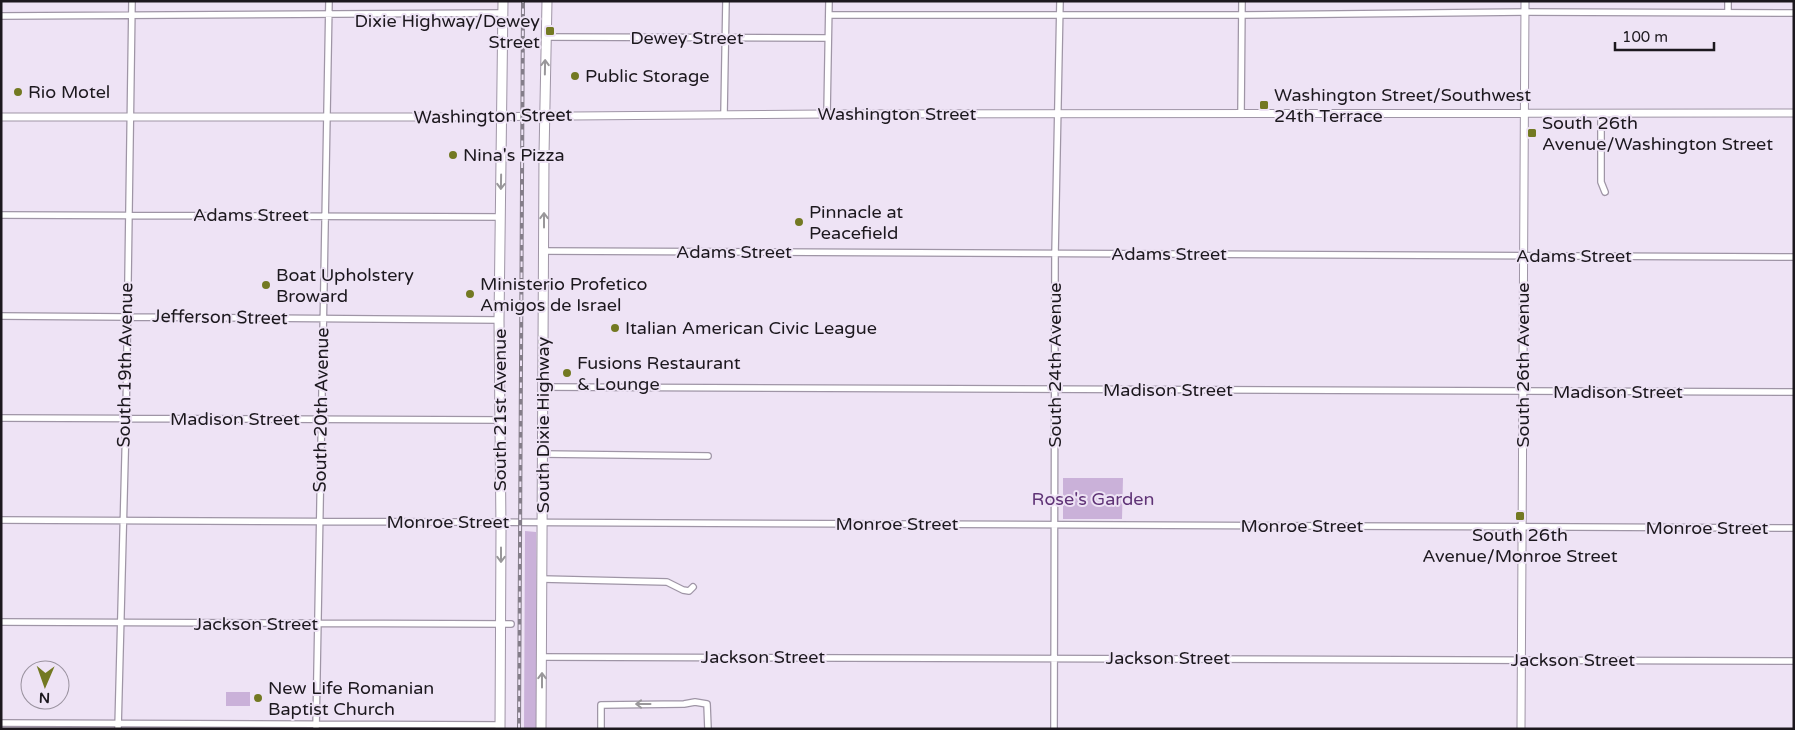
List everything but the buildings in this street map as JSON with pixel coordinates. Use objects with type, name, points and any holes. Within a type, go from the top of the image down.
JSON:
[{"type":"main road","name":"South 21st Avenue","points":[[500,727],[501,522],[499,320],[503,1]]},
{"type":"main road","name":"South Dixie Highway","points":[[541,729],[544,115],[547,1]]},
{"type":"street","name":"South 19th Avenue","points":[[118,726],[126,419],[132,1]]},
{"type":"street","name":"South 20th Avenue","points":[[316,726],[329,1]]},
{"type":"street","points":[[724,114],[726,1]]},
{"type":"street","points":[[827,114],[829,1]]},
{"type":"street","name":"South 24th Avenue","points":[[1054,729],[1055,254],[1060,1]]},
{"type":"street","points":[[1241,113],[1242,1]]},
{"type":"street","name":"South 26th Avenue","points":[[1521,729],[1525,1]]},
{"type":"street","points":[[1728,1],[1728,13]]},
{"type":"street","points":[[829,15],[1242,15],[1525,12],[1794,13]]},
{"type":"street","points":[[1,16],[503,13]]},
{"type":"street","name":"Dewey Street","points":[[546,37],[827,38]]},
{"type":"street","name":"Washington Street","points":[[1,117],[1057,113],[1794,113]]},
{"type":"street","points":[[1601,113],[1601,182],[1605,192]]},
{"type":"street","name":"Adams Street","points":[[1,215],[501,217]]},
{"type":"street","name":"Adams Street","points":[[543,251],[1794,257]]},
{"type":"street","name":"Jefferson Street","points":[[1,316],[499,320]]},
{"type":"street","name":"Madison Street","points":[[543,387],[1794,392]]},
{"type":"street","name":"Madison Street","points":[[1,418],[499,420]]},
{"type":"street","points":[[543,454],[708,456]]},
{"type":"street","name":"Monroe Street","points":[[1,520],[1794,528]]},
{"type":"street","points":[[542,579],[667,582],[688,591],[693,587]]},
{"type":"street","name":"Jackson Street","points":[[1,622],[512,624]]},
{"type":"street","name":"Jackson Street","points":[[542,657],[1794,661]]},
{"type":"street","points":[[601,729],[601,705],[684,704],[695,702],[707,704],[708,729]]},
{"type":"street","points":[[1,723],[118,726],[500,727]]},
{"type":"green space","name":"Rose's Garden","points":[[1063,478],[1123,478],[1122,519],[1063,519]]},
{"type":"green space","points":[[525,531],[536,532],[537,729],[524,729]]},
{"type":"green space","points":[[226,692],[250,692],[250,706],[226,706]]},
{"type":"railway","points":[[519,729],[523,1]]},
{"type":"place","name":"Dixie Highway/Dewey Street","points":[[550,31]]},
{"type":"place","name":"Public Storage","points":[[575,76]]},
{"type":"place","name":"Rio Motel","points":[[18,92]]},
{"type":"place","name":"Washington Street/Southwest 24th Terrace","points":[[1264,105]]},
{"type":"place","name":"South 26th Avenue/Washington Street","points":[[1532,133]]},
{"type":"place","name":"Nina's Pizza","points":[[453,155]]},
{"type":"place","name":"Pinnacle at Peacefield","points":[[799,222]]},
{"type":"place","name":"Boat Upholstery Broward","points":[[266,285]]},
{"type":"place","name":"Ministerio Profetico Amigos de Israel","points":[[470,294]]},
{"type":"place","name":"Italian American Civic League","points":[[615,328]]},
{"type":"place","name":"Fusions Restaurant & Lounge","points":[[567,373]]},
{"type":"place","name":"South 26th Avenue/Monroe Street","points":[[1520,516]]},
{"type":"place","name":"New Life Romanian Baptist Church","points":[[258,698]]}]
